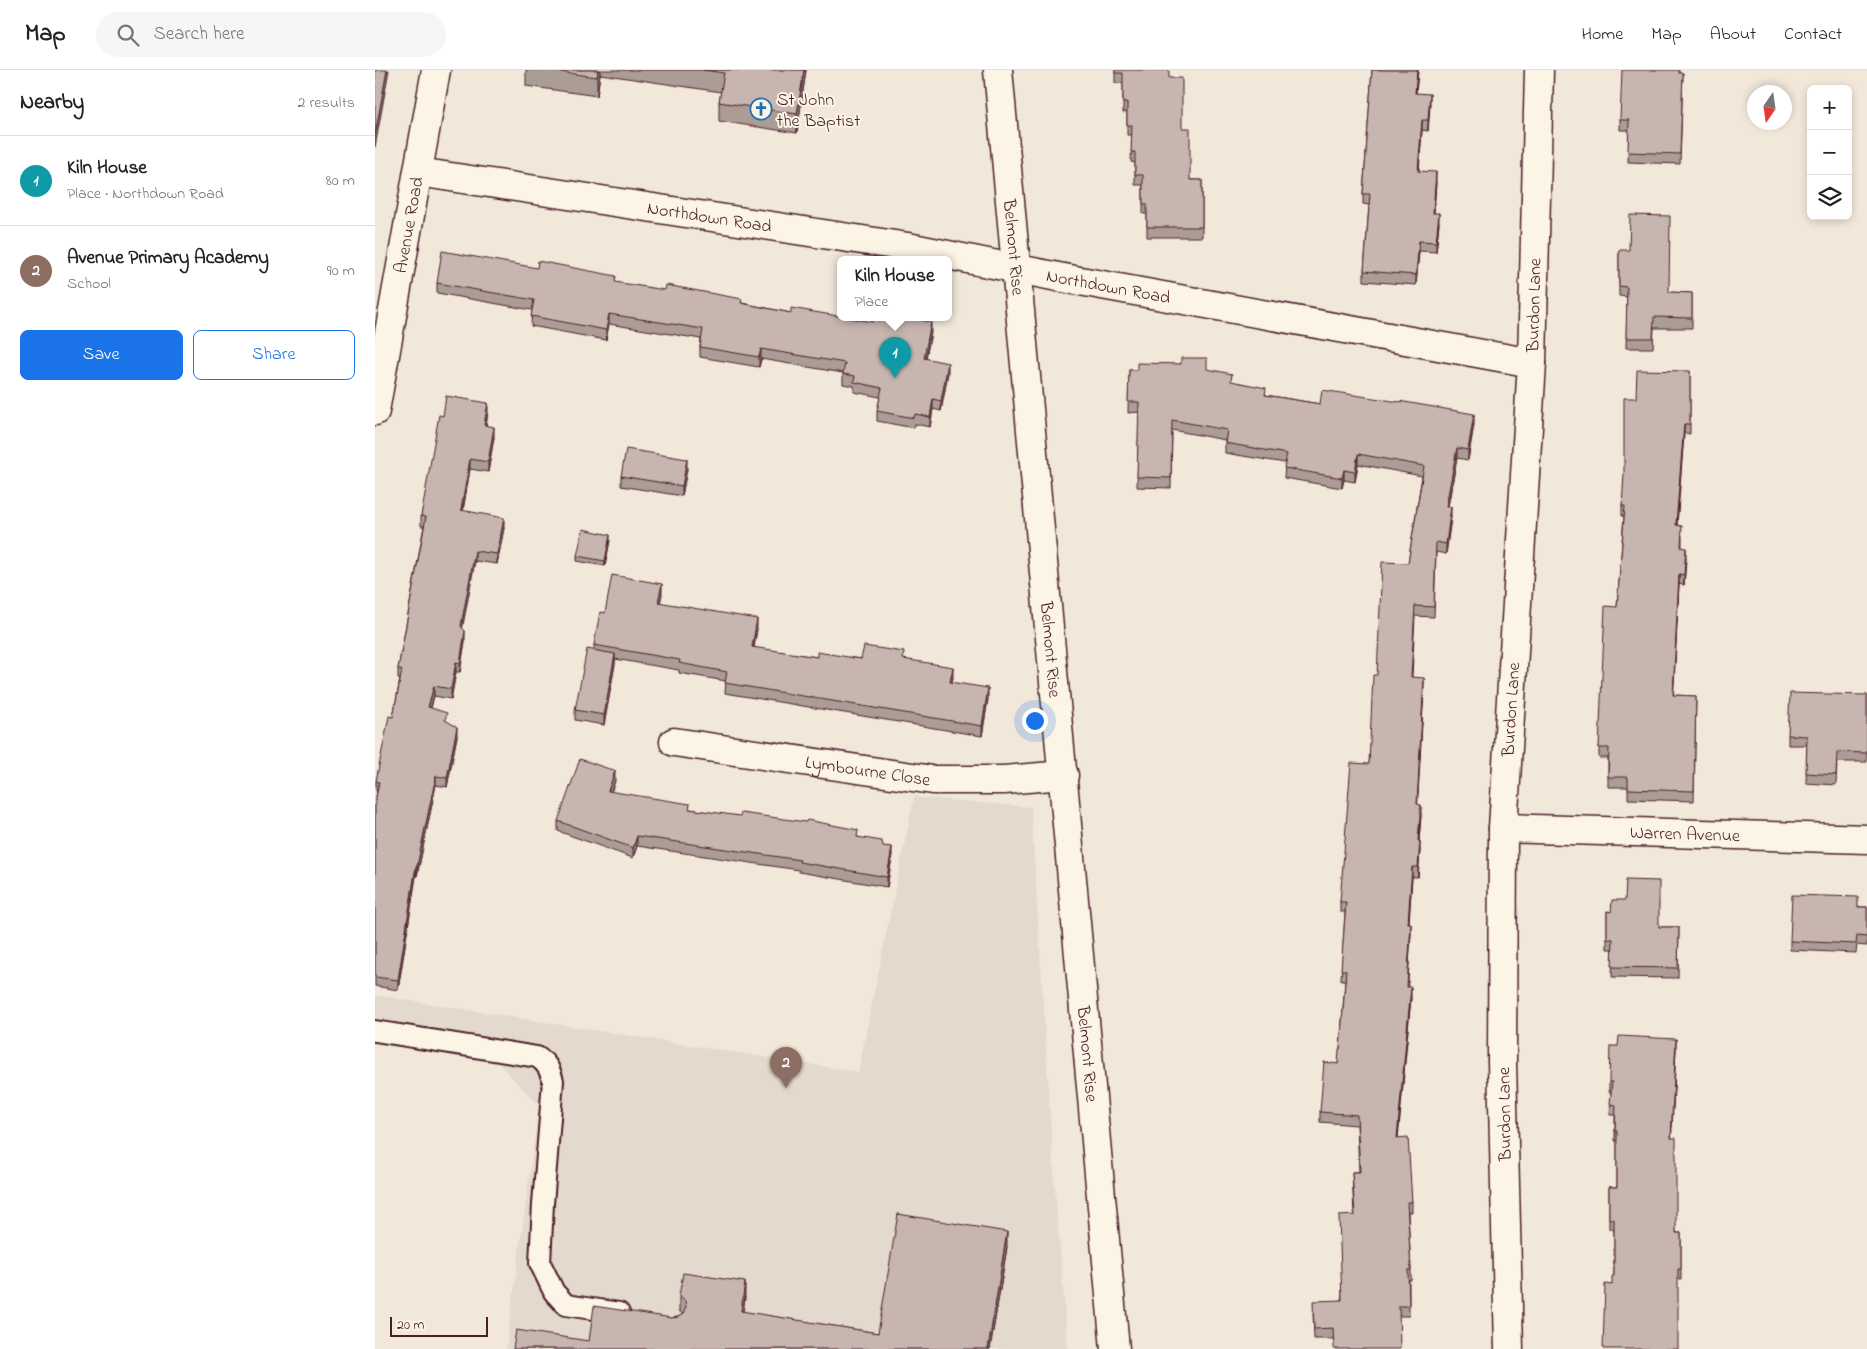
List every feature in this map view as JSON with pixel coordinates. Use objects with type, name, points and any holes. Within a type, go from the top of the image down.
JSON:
[{"type":"main road","name":"Avenue Road","points":[[376,397],[436,70]]},
{"type":"main road","name":"Belmont Rise","points":[[998,70],[1064,775],[1115,1349]]},
{"type":"main road","name":"Burdon Lane","points":[[1509,1349],[1503,1062],[1503,828],[1532,363],[1539,70]]},
{"type":"main road","name":"Northdown Road","points":[[418,172],[899,246],[948,256]]},
{"type":"main road","name":"Northdown Road","points":[[952,257],[1532,363]]},
{"type":"main road","name":"Lymbourne Close","points":[[674,742],[933,780],[1004,780],[1064,775]]},
{"type":"main road","name":"Warren Avenue","points":[[1503,828],[1867,839]]},
{"type":"lane","points":[[375,1031],[537,1057],[543,1061],[549,1069],[553,1081],[553,1089],[540,1263],[554,1292],[566,1305],[635,1315]]},
{"type":"shaded area","points":[[914,797],[1031,807],[1054,1177],[1068,1349],[506,1349],[539,1105],[496,1061],[375,1041],[375,995],[858,1072]]},
{"type":"building","points":[[375,70],[387,70],[375,135]]},
{"type":"building","points":[[546,70],[598,70],[597,77]]},
{"type":"building","points":[[703,70],[804,70],[797,114],[719,102],[724,73]]},
{"type":"building","points":[[1115,70],[1169,70],[1169,78],[1182,78],[1182,128],[1190,128],[1190,180],[1202,180],[1202,227],[1147,227],[1147,204],[1143,204],[1143,175],[1135,175],[1135,152],[1131,152],[1132,125],[1127,125],[1127,102],[1123,103],[1123,73],[1115,73]]},
{"type":"building","points":[[1372,70],[1417,70],[1415,93],[1430,94],[1428,120],[1422,120],[1418,171],[1436,172],[1433,213],[1439,213],[1436,242],[1419,241],[1416,275],[1364,271],[1370,194],[1363,194]]},
{"type":"building","points":[[1622,70],[1679,70],[1679,73],[1683,73],[1680,154],[1628,152],[1629,120],[1620,120]]},
{"type":"building","points":[[1630,215],[1670,216],[1669,292],[1692,293],[1692,318],[1654,317],[1653,338],[1626,338],[1627,287],[1619,286],[1619,250],[1629,250]]},
{"type":"building","points":[[442,251],[537,268],[538,261],[616,276],[615,282],[665,290],[666,285],[742,299],[741,303],[791,313],[791,308],[837,316],[837,321],[931,322],[924,358],[948,363],[941,401],[933,399],[930,417],[915,414],[914,418],[877,411],[882,388],[854,382],[855,376],[843,374],[845,363],[761,349],[759,357],[700,347],[703,329],[609,314],[606,330],[531,316],[534,300],[437,283]]},
{"type":"building","points":[[1181,358],[1207,358],[1207,369],[1232,374],[1231,381],[1266,388],[1265,395],[1320,404],[1322,390],[1474,414],[1468,450],[1457,448],[1446,506],[1451,507],[1446,544],[1436,542],[1434,607],[1415,606],[1411,677],[1424,678],[1417,804],[1421,805],[1418,841],[1420,841],[1418,867],[1412,867],[1408,923],[1411,923],[1407,987],[1411,987],[1397,1138],[1408,1137],[1412,1202],[1407,1202],[1411,1270],[1408,1270],[1409,1306],[1399,1306],[1400,1349],[1334,1349],[1333,1328],[1314,1329],[1313,1301],[1342,1300],[1339,1216],[1355,1215],[1352,1172],[1360,1172],[1357,1115],[1320,1112],[1324,1062],[1338,1064],[1340,1049],[1346,970],[1341,970],[1346,902],[1340,902],[1351,763],[1369,764],[1373,675],[1377,675],[1382,562],[1408,563],[1424,466],[1358,454],[1355,472],[1344,470],[1342,478],[1284,468],[1287,454],[1225,443],[1227,430],[1172,420],[1171,478],[1137,477],[1139,402],[1128,402],[1129,370],[1137,370],[1137,363],[1181,364]]},
{"type":"building","points":[[1637,370],[1690,371],[1690,424],[1684,424],[1676,525],[1682,526],[1681,547],[1686,548],[1684,575],[1679,574],[1673,695],[1696,696],[1694,791],[1628,789],[1628,777],[1608,777],[1609,748],[1599,748],[1605,606],[1617,607],[1625,506],[1622,506],[1624,398],[1636,398]]},
{"type":"building","points":[[446,396],[488,403],[484,425],[494,427],[488,462],[470,459],[461,510],[504,518],[497,554],[475,551],[461,626],[465,631],[460,663],[456,662],[451,689],[434,686],[428,707],[447,713],[445,720],[457,727],[447,778],[436,776],[416,866],[398,980],[375,977],[375,803],[379,782],[376,781],[389,716],[393,717],[402,670],[398,669],[426,517],[421,516],[439,415],[443,416]]},
{"type":"building","points":[[626,449],[687,459],[682,486],[621,476]]},
{"type":"building","points":[[583,529],[610,535],[605,561],[577,556]]},
{"type":"building","points":[[612,575],[662,584],[658,602],[757,619],[752,647],[817,657],[817,652],[861,659],[864,646],[904,652],[903,659],[953,667],[950,682],[988,688],[982,726],[725,683],[727,672],[679,663],[680,660],[594,645],[600,612],[605,613]]},
{"type":"building","points":[[587,649],[615,654],[604,715],[575,710]]},
{"type":"building","points":[[1790,693],[1867,695],[1867,753],[1837,752],[1836,775],[1806,773],[1807,736],[1788,735]]},
{"type":"building","points":[[580,759],[615,771],[608,791],[690,804],[689,809],[740,816],[741,813],[806,822],[807,820],[858,830],[857,837],[882,841],[883,846],[892,847],[887,877],[799,862],[800,860],[637,836],[633,848],[558,821]]},
{"type":"building","points":[[1626,880],[1659,881],[1659,927],[1679,927],[1678,968],[1612,967],[1613,939],[1607,939],[1607,911],[1611,912],[1612,900],[1625,900]]},
{"type":"building","points":[[1792,895],[1858,897],[1858,907],[1867,907],[1867,937],[1857,936],[1856,944],[1790,941]]},
{"type":"building","points":[[1619,1036],[1676,1039],[1671,1138],[1676,1138],[1676,1233],[1681,1233],[1681,1269],[1678,1269],[1678,1349],[1603,1349],[1605,1284],[1612,1285],[1612,1276],[1614,1276],[1614,1219],[1609,1219],[1609,1187],[1617,1187],[1616,1105],[1610,1104],[1612,1082],[1609,1082],[1610,1046],[1618,1046]]},
{"type":"building","points":[[898,1214],[1007,1232],[988,1349],[513,1349],[516,1330],[589,1341],[594,1306],[672,1318],[678,1317],[683,1314],[686,1307],[685,1301],[679,1296],[683,1273],[745,1282],[741,1311],[878,1333]]},
{"type":"place","name":"St John the Baptist","points":[[761,109]]},
{"type":"place","name":"Kiln House","points":[[895,378]]},
{"type":"place","name":"Avenue Primary Academy","points":[[786,1088]]}]
